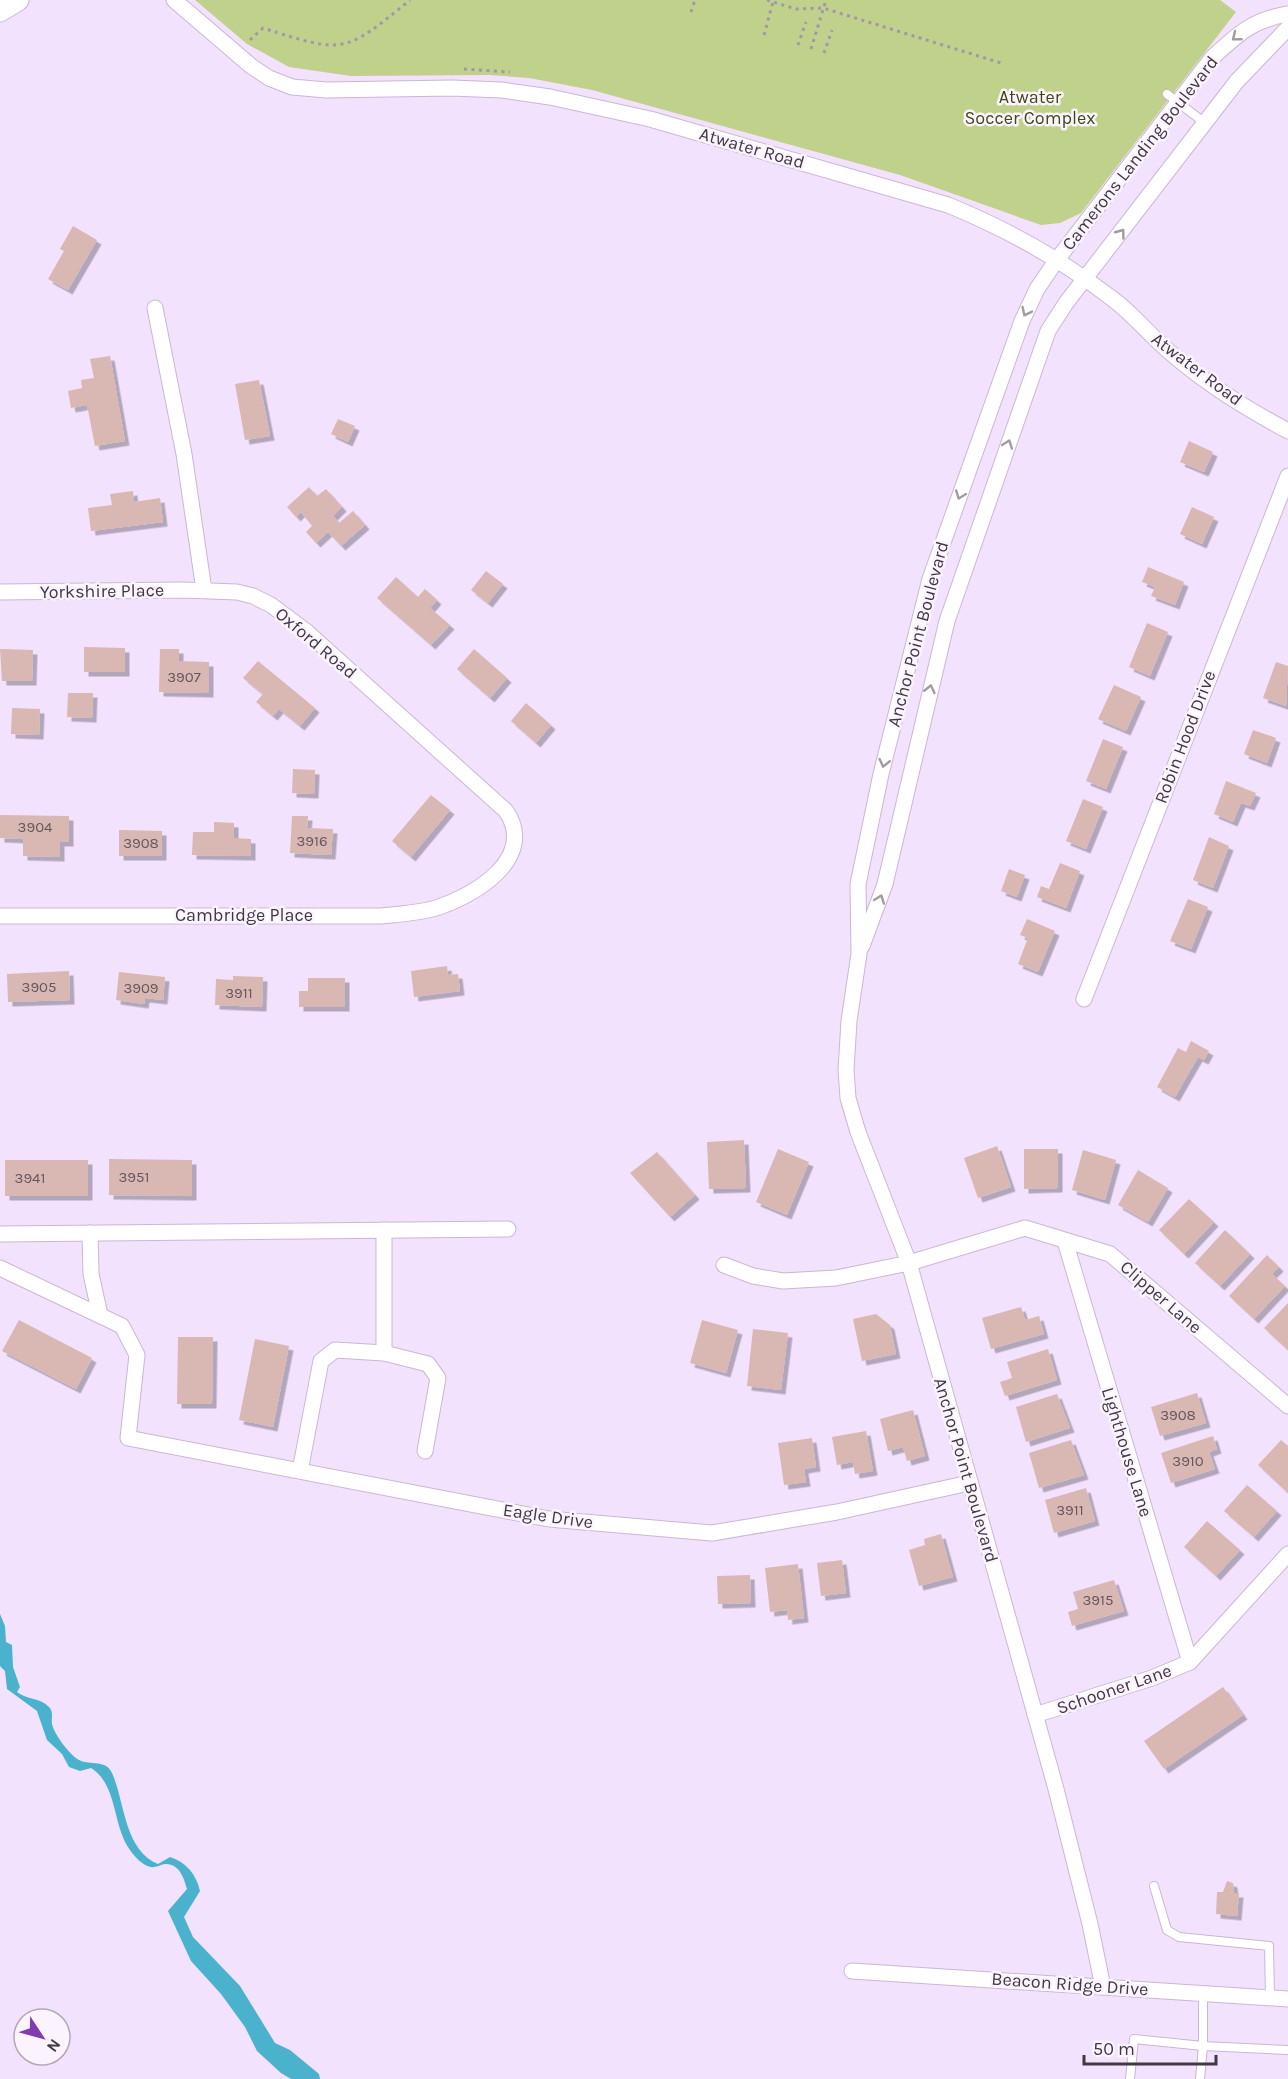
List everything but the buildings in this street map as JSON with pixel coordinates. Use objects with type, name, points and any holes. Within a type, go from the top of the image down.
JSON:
[{"type":"street","points":[[0,11],[18,0]]},
{"type":"street","name":"Atwater Road","points":[[174,0],[246,62],[269,78],[292,87],[308,90],[452,88],[501,90],[587,104],[948,205],[986,222],[1086,279],[1112,298],[1165,348],[1199,375],[1288,431]]},
{"type":"street","name":"Camerons Landing Boulevard","points":[[1056,261],[1173,99],[1237,35],[1264,18],[1288,14]]},
{"type":"street","name":"Camerons Landing Boulevard","points":[[1086,279],[1237,81],[1288,28]]},
{"type":"street","name":"Anchor Point Boulevard","points":[[1056,261],[1037,289],[1022,321],[930,579],[915,633],[858,884],[859,954],[846,1070],[848,1098],[858,1132],[891,1211],[909,1263],[1035,1716],[1090,1924],[1103,1987]]},
{"type":"street","name":"Anchor Point Boulevard","points":[[859,954],[885,884],[936,663],[959,580],[1048,332],[1086,279]]},
{"type":"street","points":[[155,308],[184,454],[204,590]]},
{"type":"street","name":"Robin Hood Drive","points":[[1084,999],[1288,476]]},
{"type":"street","name":"Yorkshire Place","points":[[0,592],[204,590]]},
{"type":"street","name":"Oxford Road","points":[[204,590],[237,592],[271,605],[307,632],[506,811],[512,819],[515,836],[513,849],[502,869],[482,885]]},
{"type":"street","name":"Cambridge Place","points":[[0,916],[381,916],[435,908],[456,901],[482,885]]},
{"type":"street","name":"Clipper Lane","points":[[724,1265],[753,1276],[783,1281],[836,1278],[909,1263],[1025,1228],[1110,1254],[1288,1406]]},
{"type":"street","points":[[384,1230],[384,1353]]},
{"type":"street","points":[[0,1234],[508,1230]]},
{"type":"street","points":[[90,1233],[91,1274],[100,1315]]},
{"type":"street","name":"Lighthouse Lane","points":[[1065,1241],[1190,1662]]},
{"type":"street","points":[[0,1268],[100,1315]]},
{"type":"street","name":"Eagle Drive","points":[[100,1315],[122,1326],[137,1355],[128,1438],[549,1519],[712,1533],[837,1512],[969,1483]]},
{"type":"street","points":[[300,1471],[321,1361],[335,1350],[384,1353],[428,1364],[438,1378],[425,1451]]},
{"type":"street","name":"Schooner Lane","points":[[1035,1716],[1152,1678],[1190,1662],[1288,1554]]},
{"type":"street","name":"Beacon Ridge Drive","points":[[852,1971],[1288,1999]]},
{"type":"lane","points":[[1173,99],[1205,123]]},
{"type":"lane","points":[[1154,1886],[1167,1930],[1179,1937],[1269,1946],[1270,1998]]},
{"type":"lane","points":[[1201,2079],[1203,1994]]},
{"type":"lane","points":[[1130,2079],[1134,2039],[1203,2046],[1288,2050]]},
{"type":"path","points":[[250,40],[261,28],[322,46],[344,44],[366,35],[410,0]]},
{"type":"path","points":[[691,12],[695,0]]},
{"type":"path","points":[[767,0],[796,9],[823,8],[1001,63]]},
{"type":"path","points":[[811,49],[826,0]]},
{"type":"path","points":[[764,35],[773,2]]},
{"type":"path","points":[[798,45],[806,22]]},
{"type":"path","points":[[824,53],[832,30]]},
{"type":"path","points":[[464,69],[510,72]]},
{"type":"green space","name":"Atwater Soccer Complex","points":[[195,0],[1220,0],[1236,12],[1081,213],[1060,223],[1041,225],[900,175],[592,90],[529,78],[490,75],[351,76],[289,67],[247,44]]},
{"type":"water","points":[[0,1614],[5,1626],[6,1642],[12,1645],[13,1667],[20,1687],[17,1692],[49,1707],[55,1733],[76,1758],[109,1768],[127,1824],[138,1848],[158,1864],[170,1857],[181,1862],[190,1870],[200,1891],[184,1917],[193,1937],[240,1986],[275,2043],[290,2050],[319,2074],[320,2079],[291,2079],[281,2073],[257,2051],[245,2027],[221,1994],[191,1961],[168,1911],[187,1889],[182,1876],[170,1864],[151,1867],[136,1858],[124,1840],[106,1784],[100,1775],[91,1768],[80,1771],[69,1767],[62,1754],[47,1740],[37,1711],[7,1689],[5,1671],[0,1666]]}]
